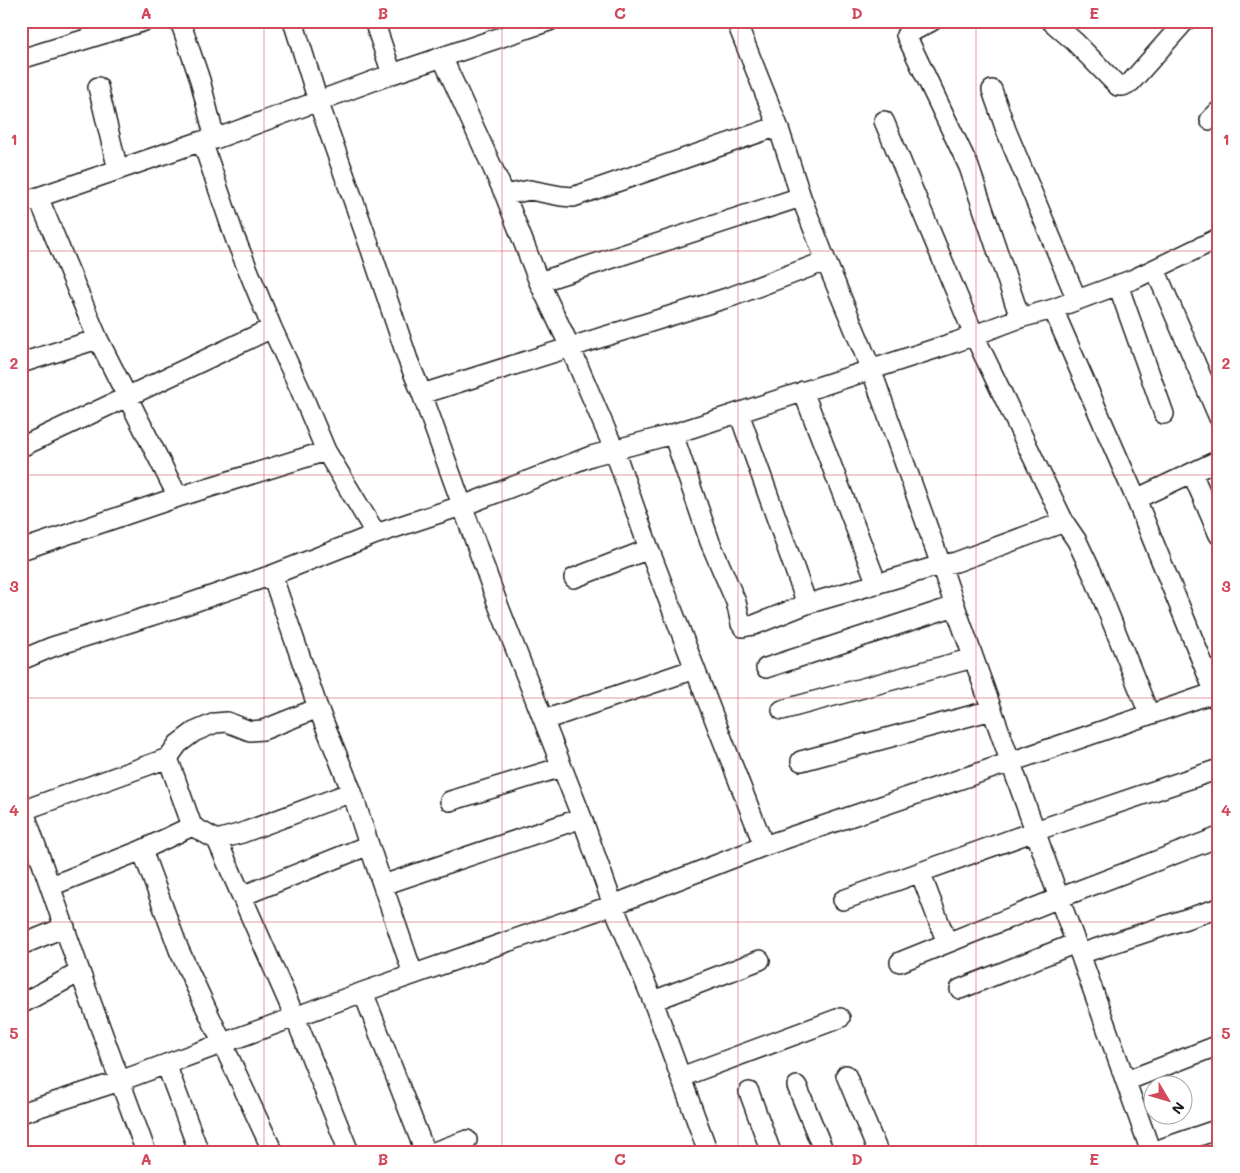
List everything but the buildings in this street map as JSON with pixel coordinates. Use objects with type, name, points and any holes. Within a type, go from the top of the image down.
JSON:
[{"type":"street","points":[[21,59],[145,21]]},
{"type":"street","points":[[180,21],[200,80],[208,140],[235,238],[326,451],[376,534]]},
{"type":"street","points":[[293,21],[318,101],[461,506],[582,818],[613,906],[653,1001],[708,1152]]},
{"type":"street","points":[[374,21],[392,74]]},
{"type":"street","points":[[178,497],[30,200],[549,21]]},
{"type":"street","points":[[932,21],[906,35],[969,167],[1020,318]]},
{"type":"street","points":[[1051,21],[1075,42],[1118,86],[1131,82],[1185,21]]},
{"type":"street","points":[[741,23],[801,197],[871,369],[1059,898],[1152,1152],[1219,1128]]},
{"type":"street","points":[[442,57],[505,195],[539,282],[570,347],[614,449],[649,548],[764,846]]},
{"type":"street","points":[[98,87],[118,170]]},
{"type":"street","points":[[992,90],[1006,130],[1077,300]]},
{"type":"street","points":[[884,120],[974,335],[1064,522],[1077,541],[1094,577],[1149,714]]},
{"type":"street","points":[[505,195],[530,190],[573,197],[778,126]]},
{"type":"street","points":[[539,282],[801,197]]},
{"type":"street","points":[[21,660],[52,647],[272,575],[376,534],[461,506],[591,456],[673,434],[1077,300],[1134,279],[1219,238]]},
{"type":"street","points":[[422,394],[733,296],[826,261]]},
{"type":"street","points":[[1155,269],[1219,418]]},
{"type":"street","points":[[1118,285],[1164,414]]},
{"type":"street","points":[[21,1113],[120,1081],[413,974],[613,906],[764,846],[1149,714],[1218,695],[1053,308]]},
{"type":"street","points":[[21,447],[272,328]]},
{"type":"street","points":[[21,363],[98,339]]},
{"type":"street","points":[[803,391],[877,584]]},
{"type":"street","points":[[739,412],[807,604]]},
{"type":"street","points":[[673,434],[710,542],[736,602],[743,627],[754,625],[807,604],[956,562],[1064,522]]},
{"type":"street","points":[[21,550],[178,497],[326,451]]},
{"type":"street","points":[[1136,499],[1219,460]]},
{"type":"street","points":[[1192,473],[1219,535]]},
{"type":"street","points":[[574,578],[649,548]]},
{"type":"street","points":[[272,575],[318,708],[352,792],[413,974]]},
{"type":"street","points":[[766,668],[955,606]]},
{"type":"street","points":[[782,710],[973,658]]},
{"type":"street","points":[[544,720],[695,669]]},
{"type":"street","points":[[146,1152],[22,807],[168,758],[178,744],[194,732],[215,723],[227,722],[250,731],[263,730],[318,708]]},
{"type":"street","points":[[801,761],[992,710]]},
{"type":"street","points":[[168,758],[192,826],[218,840],[295,1017],[349,1152]]},
{"type":"street","points":[[450,800],[562,767]]},
{"type":"street","points":[[843,900],[1035,831],[1219,769]]},
{"type":"street","points":[[218,840],[242,833],[352,792]]},
{"type":"street","points":[[383,885],[582,818]]},
{"type":"street","points":[[51,886],[142,850],[192,826]]},
{"type":"street","points":[[900,962],[1059,898],[1219,837]]},
{"type":"street","points":[[242,896],[369,845]]},
{"type":"street","points":[[142,850],[179,950],[273,1152]]},
{"type":"street","points":[[920,872],[947,943]]},
{"type":"street","points":[[960,988],[1078,948],[1219,908]]},
{"type":"street","points":[[21,945],[65,927]]},
{"type":"street","points":[[653,1001],[760,960]]},
{"type":"street","points":[[21,1004],[80,972]]},
{"type":"street","points":[[363,992],[425,1152]]},
{"type":"street","points":[[681,1077],[840,1018]]},
{"type":"street","points":[[1126,1081],[1219,1045]]},
{"type":"street","points":[[166,1064],[199,1152]]},
{"type":"street","points":[[846,1075],[878,1152]]},
{"type":"street","points":[[797,1086],[824,1152]]},
{"type":"street","points":[[749,1092],[772,1152]]},
{"type":"street","points":[[434,1152],[467,1140]]}]
